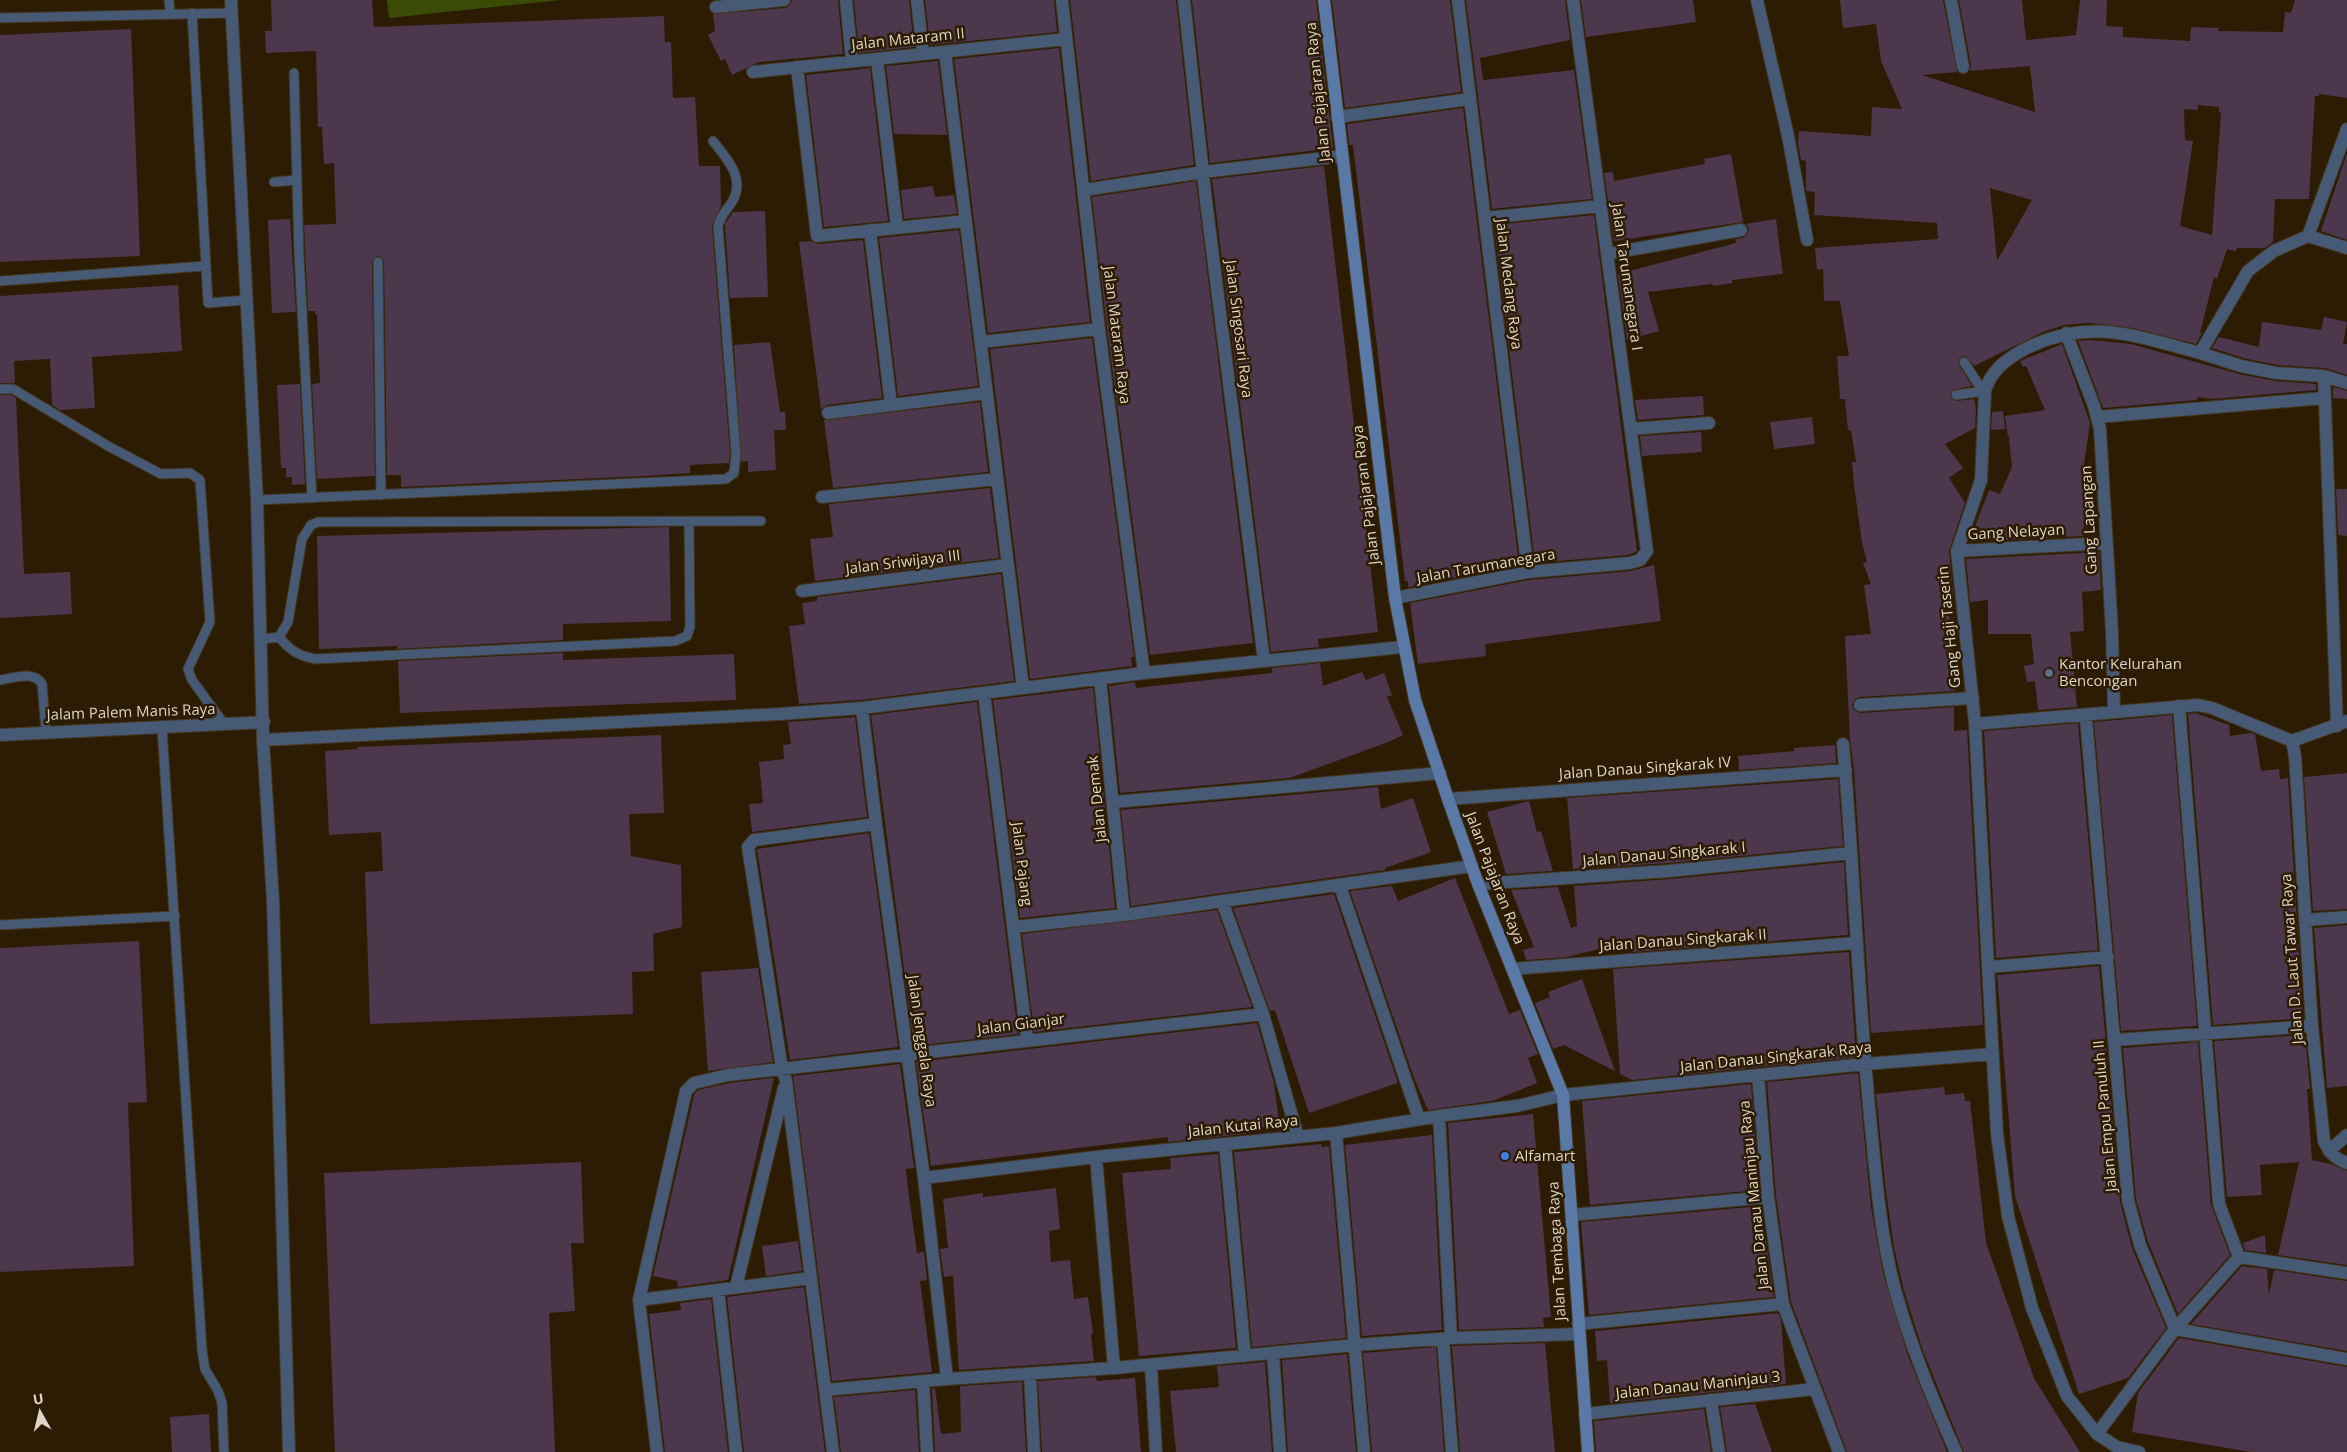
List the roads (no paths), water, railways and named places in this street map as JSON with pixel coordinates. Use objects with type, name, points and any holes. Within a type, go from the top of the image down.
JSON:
[{"type":"street","points":[[716,7],[784,0]]},
{"type":"street","points":[[846,0],[852,61]]},
{"type":"street","points":[[916,0],[923,54]]},
{"type":"street","name":"Jalan Mataram Raya","points":[[1062,0],[1099,329],[1144,673]]},
{"type":"street","name":"Jalan Singosari Raya","points":[[1184,0],[1203,172],[1264,661]]},
{"type":"street","name":"Jalan Pajajaran Raya","points":[[1324,0],[1395,598],[1403,648],[1414,700],[1478,884],[1512,969]]},
{"type":"street","name":"Jalan Medang Raya","points":[[1458,0],[1528,572]]},
{"type":"street","name":"Jalan Tarumanegara I","points":[[1573,0],[1647,546],[1643,558]]},
{"type":"street","points":[[1757,0],[1786,126],[1807,240]]},
{"type":"street","points":[[1951,0],[1963,67]]},
{"type":"street","points":[[231,6],[257,500],[264,740],[273,901],[289,1452]]},
{"type":"street","name":"Jalan Mataram II","points":[[754,72],[1066,39]]},
{"type":"street","points":[[945,52],[1023,688]]},
{"type":"street","points":[[877,59],[896,227]]},
{"type":"street","points":[[797,66],[817,236],[966,221]]},
{"type":"street","points":[[1337,117],[1470,99]]},
{"type":"street","points":[[2308,236],[2347,129]]},
{"type":"street","points":[[1084,190],[1203,172],[1342,156]]},
{"type":"street","points":[[1485,218],[1601,206]]},
{"type":"street","points":[[870,230],[891,405]]},
{"type":"street","points":[[1607,254],[1741,230]]},
{"type":"street","points":[[2200,353],[2248,272],[2274,251],[2308,236],[2347,248]]},
{"type":"street","points":[[981,342],[1099,329]]},
{"type":"street","name":"Gang Haji Taserin","points":[[2115,1450],[2097,1434],[2067,1396],[2032,1308],[2008,1216],[1998,1134],[1992,1054],[1976,724],[1957,551],[1982,480],[1984,390],[1989,378],[2003,363],[2034,344],[2066,333],[2114,331],[2250,368],[2276,373],[2324,376],[2347,383]]},
{"type":"street","name":"Gang Lapangan","points":[[2066,333],[2097,417],[2103,461],[2112,632],[2114,712]]},
{"type":"street","points":[[1976,724],[2180,706],[2205,706],[2292,742],[2342,723],[2324,376]]},
{"type":"street","points":[[828,413],[987,393]]},
{"type":"street","points":[[2097,417],[2324,398]]},
{"type":"street","points":[[1631,429],[1709,423]]},
{"type":"street","points":[[822,497],[998,479]]},
{"type":"street","name":"Gang Nelayan","points":[[1957,551],[2106,543]]},
{"type":"street","name":"Jalan Tarumanegara","points":[[1395,598],[1528,572],[1630,563],[1643,558]]},
{"type":"street","name":"Jalan Sriwijaya III","points":[[802,591],[1008,565]]},
{"type":"street","points":[[264,740],[727,717],[862,708],[1144,673],[1403,648]]},
{"type":"street","name":"Jalan Demak","points":[[1100,679],[1124,915]]},
{"type":"street","name":"Jalan Pajang","points":[[984,693],[1027,1039]]},
{"type":"street","points":[[1860,705],[1973,698]]},
{"type":"street","points":[[2180,706],[2217,1191],[2224,1220],[2239,1256]]},
{"type":"street","name":"Jalan Jenggala Raya","points":[[862,708],[924,1178],[947,1379]]},
{"type":"street","name":"Jalan Empu Panuluh II","points":[[2086,718],[2130,1211],[2140,1245],[2175,1329]]},
{"type":"street","name":"Jalam Palem Manis Raya","points":[[0,734],[264,722]]},
{"type":"street","name":"Jalan D. Laut Tawar Raya","points":[[2292,742],[2295,756],[2312,1026],[2324,1140],[2329,1151]]},
{"type":"street","points":[[1843,744],[1865,1064],[1877,1186],[1892,1276],[1911,1339],[1956,1452]]},
{"type":"street","name":"Jalan Danau Singkarak IV","points":[[1448,799],[1846,770]]},
{"type":"street","points":[[1114,802],[1440,773]]},
{"type":"street","points":[[832,1452],[784,1075],[748,847],[754,840],[876,824]]},
{"type":"street","name":"Jalan Danau Singkarak I","points":[[1478,884],[1669,871],[1851,853]]},
{"type":"street","points":[[1013,928],[1340,886],[1472,866]]},
{"type":"street","points":[[1340,886],[1419,1119]]},
{"type":"street","points":[[1222,901],[1263,1014],[1298,1137]]},
{"type":"street","points":[[2305,920],[2347,916]]},
{"type":"street","name":"Jalan Danau Singkarak II","points":[[1512,969],[1856,943]]},
{"type":"street","points":[[1989,967],[2108,957]]},
{"type":"street","name":"Jalan Tembaga Raya","points":[[1512,969],[1563,1095],[1588,1452]]},
{"type":"street","name":"Jalan Gianjar","points":[[657,1452],[639,1300],[686,1092],[698,1082],[728,1075],[784,1075],[1027,1039],[1263,1014]]},
{"type":"street","points":[[2115,1040],[2312,1026]]},
{"type":"street","name":"Jalan Danau Singkarak Raya","points":[[1563,1095],[1758,1074],[1992,1054]]},
{"type":"street","name":"Jalan Danau Maninjau Raya","points":[[1758,1074],[1768,1197],[1783,1304],[1814,1389],[1840,1452]]},
{"type":"street","points":[[736,1288],[784,1075]]},
{"type":"street","name":"Jalan Kutai Raya","points":[[924,1178],[1096,1157],[1336,1133],[1439,1116],[1517,1106],[1563,1095]]},
{"type":"street","points":[[1439,1116],[1452,1452]]},
{"type":"street","points":[[1336,1133],[1364,1452]]},
{"type":"street","points":[[2347,1135],[2329,1151],[2340,1161],[2347,1163]]},
{"type":"street","points":[[1225,1144],[1245,1356]]},
{"type":"street","points":[[1096,1157],[1114,1368]]},
{"type":"street","points":[[1572,1215],[1768,1197]]},
{"type":"street","points":[[2239,1256],[2347,1273]]},
{"type":"street","points":[[2097,1434],[2175,1329],[2239,1256]]},
{"type":"street","points":[[639,1300],[811,1278]]},
{"type":"street","points":[[718,1290],[736,1452]]},
{"type":"street","points":[[825,1390],[947,1379],[1150,1365],[1355,1345],[1578,1329],[1783,1304]]},
{"type":"street","points":[[2175,1329],[2347,1359]]},
{"type":"street","points":[[1273,1354],[1280,1452]]},
{"type":"street","points":[[1150,1365],[1156,1452]]},
{"type":"street","points":[[1030,1374],[1034,1452]]},
{"type":"street","points":[[922,1381],[927,1452]]},
{"type":"street","name":"Jalan Danau Maninjau 3","points":[[1585,1414],[1814,1389]]},
{"type":"street","points":[[1710,1400],[1719,1452]]},
{"type":"street","points":[[2115,1450],[2139,1452]]},
{"type":"lane","points":[[169,0],[170,14]]},
{"type":"lane","points":[[0,18],[192,13],[231,6]]},
{"type":"lane","points":[[192,13],[204,266],[208,303],[246,300]]},
{"type":"lane","points":[[294,73],[299,255],[312,498]]},
{"type":"lane","points":[[257,500],[726,479],[734,473],[736,453],[718,226],[720,217],[733,201],[736,174],[734,167],[713,141]]},
{"type":"lane","points":[[274,182],[297,180]]},
{"type":"lane","points":[[378,262],[381,495]]},
{"type":"lane","points":[[1,281],[204,266]]},
{"type":"lane","points":[[1956,395],[1984,390],[1964,362]]},
{"type":"lane","points":[[0,389],[13,389],[108,446],[161,474],[190,473],[200,480],[210,622],[188,669],[192,680],[224,724]]},
{"type":"lane","points":[[278,637],[292,651],[303,657],[316,658],[675,642],[687,636],[690,626],[689,521]]},
{"type":"lane","points":[[262,639],[278,637],[288,622],[302,539],[310,524],[318,522],[761,521]]},
{"type":"lane","points":[[0,680],[32,675],[38,678],[42,684],[46,732]]},
{"type":"lane","points":[[162,728],[202,1350],[205,1369],[218,1391],[222,1403],[224,1452]]},
{"type":"lane","points":[[0,925],[175,916]]},
{"type":"place","name":"Kantor Kelurahan Bencongan","points":[[2049,673]]},
{"type":"place","name":"Alfamart","points":[[1505,1156]]}]
